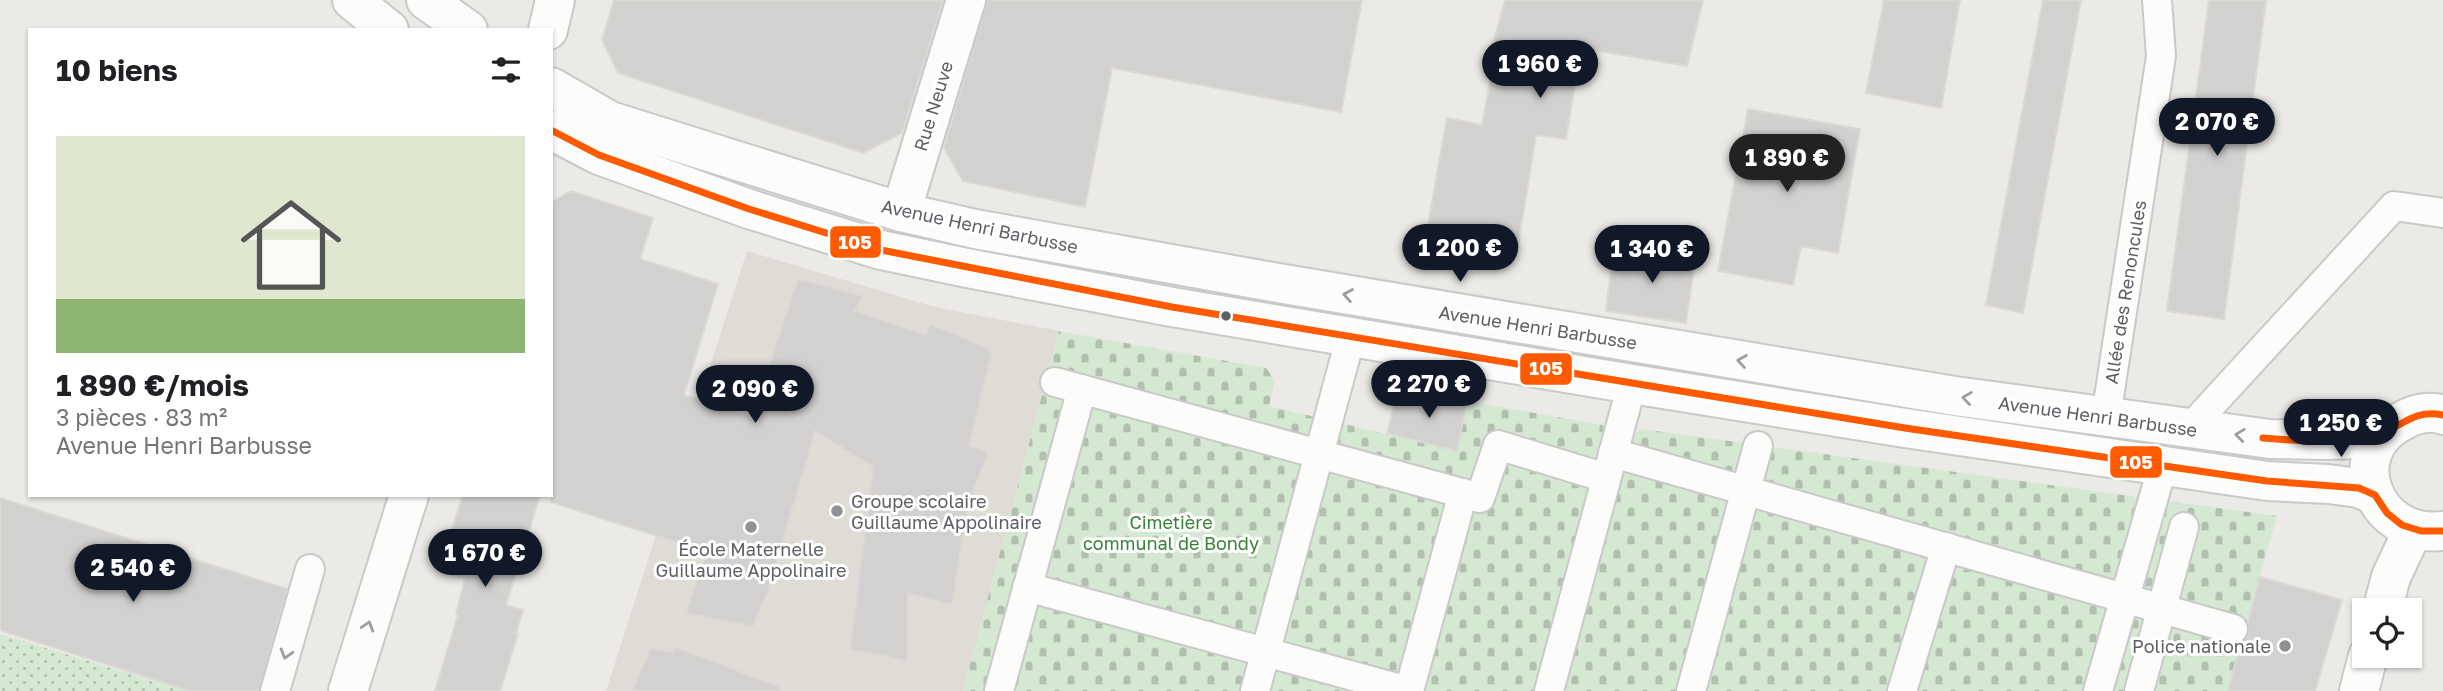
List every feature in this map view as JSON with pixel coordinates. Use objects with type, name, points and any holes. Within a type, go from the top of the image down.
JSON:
[{"type":"street","points":[[352,0],[387,28]]},
{"type":"street","points":[[426,0],[465,28]]},
{"type":"street","points":[[548,28],[555,0]]},
{"type":"street","name":"Rue Neuve","points":[[901,212],[965,0]]},
{"type":"street","name":"Avenue Henri Barbusse","points":[[553,88],[610,121],[901,212],[975,229],[1340,294],[1883,384],[2106,417],[2270,439],[2359,439],[2381,434]]},
{"type":"street","points":[[553,131],[599,155],[736,205],[881,250],[1172,307],[1632,384],[1905,428],[2267,481],[2359,488],[2375,495]]},
{"type":"street","points":[[2385,598],[2391,577],[2428,530],[2395,522],[2382,509],[2371,479],[2370,463],[2374,446],[2381,434],[2413,415],[2443,415]]},
{"type":"street","points":[[348,691],[408,497]]},
{"type":"street","points":[[2358,691],[2365,668]]},
{"type":"lane","name":"Allée des Renoncules","points":[[2106,417],[2161,56],[2157,0]]},
{"type":"lane","points":[[2189,429],[2394,205],[2443,213]]},
{"type":"lane","points":[[1255,691],[1351,336]]},
{"type":"lane","points":[[1549,691],[1632,384]]},
{"type":"lane","points":[[999,691],[1027,587],[1069,385],[1480,498],[1498,445],[1746,491],[2233,629]]},
{"type":"lane","points":[[1691,691],[1758,446]]},
{"type":"lane","points":[[2098,691],[2163,465]]},
{"type":"lane","points":[[1027,587],[1408,691],[1463,493]]},
{"type":"lane","points":[[2138,691],[2184,527]]},
{"type":"lane","points":[[1902,691],[1946,548]]},
{"type":"lane","points":[[275,691],[310,569]]},
{"type":"shaded area","name":"Groupe scolaire Guillaume Appolinaire","points":[[747,251],[935,307],[1059,331],[963,691],[606,691]]},
{"type":"green space","name":"Cimetière communal de Bondy","points":[[1059,331],[1266,368],[1275,380],[1269,406],[1386,434],[1398,403],[1419,393],[1603,425],[1604,436],[1630,441],[1634,440],[1641,429],[2277,516],[2227,691],[963,691]]},
{"type":"green space","points":[[0,634],[186,691],[0,691]]},
{"type":"building","points":[[614,0],[943,0],[902,133],[863,153],[618,73],[602,40]]},
{"type":"building","points":[[987,0],[1362,0],[1341,112],[1112,68],[1085,207],[963,181],[944,148]]},
{"type":"building","points":[[1505,0],[1703,0],[1687,66],[1581,48],[1566,139],[1536,135],[1518,246],[1427,230],[1447,118],[1482,125],[1496,49],[1492,48]]},
{"type":"building","points":[[1884,0],[1960,0],[1941,108],[1866,93]]},
{"type":"building","points":[[2043,0],[2081,0],[2023,313],[1986,305]]},
{"type":"building","points":[[2209,0],[2266,0],[2224,319],[2167,311]]},
{"type":"building","points":[[1748,109],[1860,129],[1838,253],[1801,246],[1793,285],[1718,271]]},
{"type":"building","points":[[571,191],[653,218],[640,259],[718,284],[684,395],[752,416],[798,279],[863,296],[855,311],[926,335],[930,324],[992,350],[969,446],[988,452],[967,509],[952,605],[908,593],[907,661],[850,649],[873,467],[815,431],[769,588],[753,627],[686,613],[707,552],[551,502],[553,201]]},
{"type":"building","points":[[1651,248],[1696,254],[1686,323],[1606,311],[1613,252],[1650,257]]},
{"type":"building","points":[[1419,393],[1467,401],[1457,451],[1387,433],[1394,406],[1402,398]]},
{"type":"building","points":[[462,497],[539,497],[506,605],[523,610],[500,691],[435,691],[458,615],[456,614],[465,579],[439,570]]},
{"type":"building","points":[[0,498],[287,589],[259,691],[189,691],[0,630]]},
{"type":"building","name":"Police nationale","points":[[2260,577],[2342,600],[2315,691],[2228,691],[2241,643],[2249,633],[2248,622]]},
{"type":"building","points":[[675,647],[780,687],[780,691],[632,691],[650,649],[673,652]]},
{"type":"transit line","name":"105","points":[[553,131],[599,155],[749,209],[881,250],[1172,307],[1905,428],[2267,481],[2359,488],[2375,495],[2387,513],[2402,525],[2421,531],[2443,531]]},
{"type":"transit line","name":"105","points":[[2263,438],[2318,441],[2358,439],[2390,430],[2413,417],[2443,415]]},
{"type":"place","name":"Groupe scolaire Guillaume Appolinaire","points":[[837,511]]},
{"type":"place","name":"École Maternelle Guillaume Appolinaire","points":[[751,527]]},
{"type":"place","name":"Police nationale","points":[[2285,646]]}]
